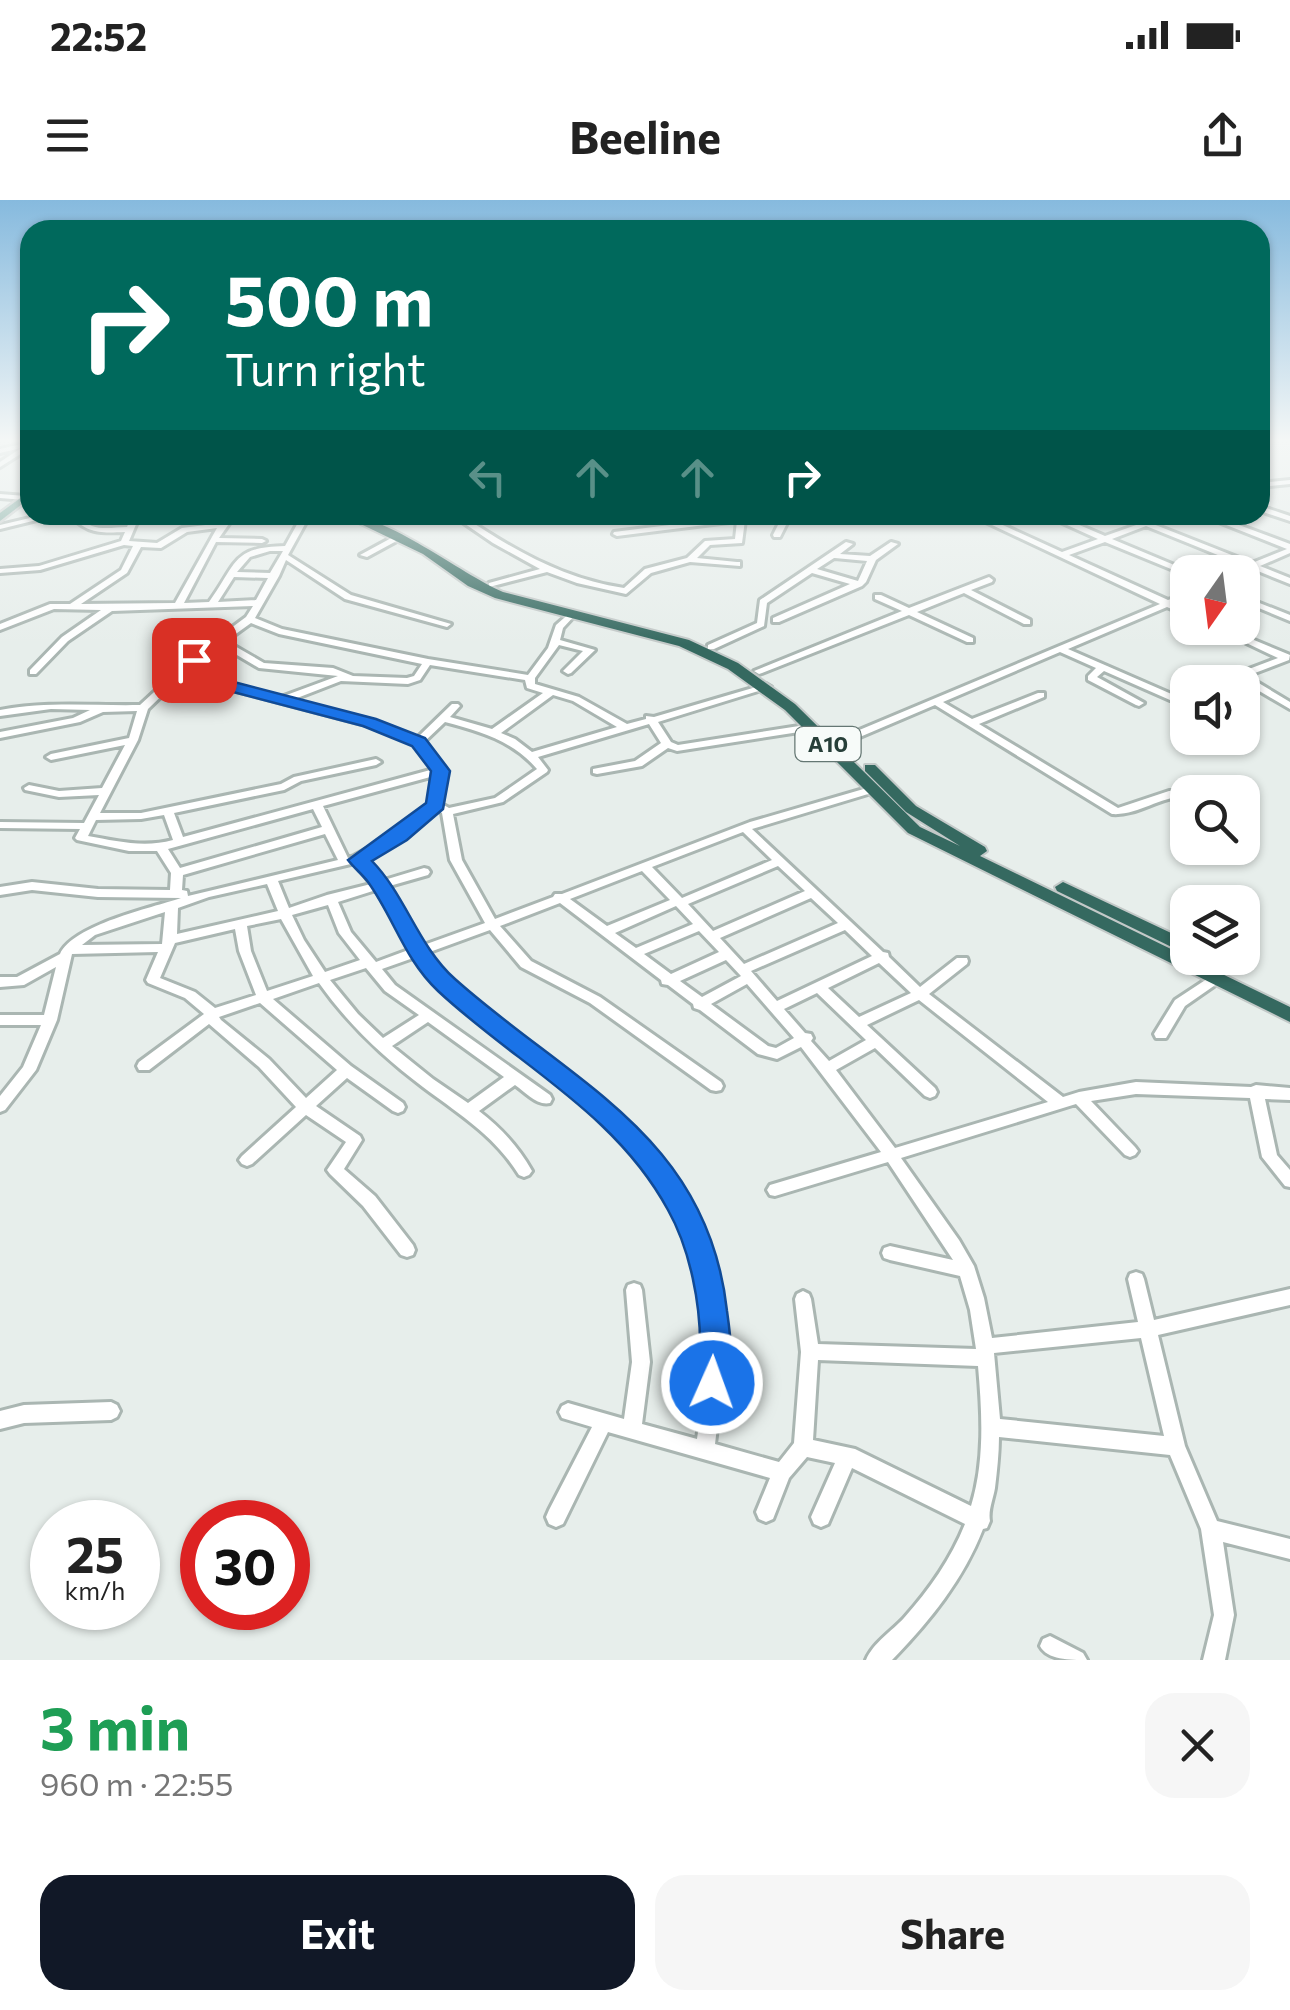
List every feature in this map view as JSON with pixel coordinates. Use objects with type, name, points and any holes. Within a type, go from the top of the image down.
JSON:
[{"type":"highway","name":"A10","points":[[369,525],[499,595],[647,630],[700,650],[766,686],[934,826],[1290,1014]]},
{"type":"highway","name":"A10","points":[[382,525],[436,549],[492,585],[536,601],[711,647],[759,671],[804,704],[914,830],[943,848],[1170,942]]},
{"type":"highway","points":[[1237,975],[1290,1002]]},
{"type":"street","points":[[82,525],[97,532],[129,530]]},
{"type":"street","points":[[124,543],[131,525]]},
{"type":"street","points":[[0,571],[40,568],[124,543],[158,546],[185,530],[220,525],[194,584],[178,606]]},
{"type":"street","points":[[301,525],[250,619],[218,640],[142,708],[133,740],[89,821],[84,840],[162,847],[440,771]]},
{"type":"street","points":[[471,525],[546,570],[626,591],[653,568],[690,560],[738,564]]},
{"type":"street","points":[[617,534],[681,525]]},
{"type":"street","points":[[690,560],[711,542],[739,540],[738,525]]},
{"type":"street","points":[[777,535],[782,525]]},
{"type":"street","points":[[998,525],[1170,605]]},
{"type":"street","points":[[1072,525],[1170,566]]},
{"type":"street","points":[[1062,555],[1144,525]]},
{"type":"street","points":[[1150,525],[1226,555]]},
{"type":"street","points":[[1230,525],[1290,549]]},
{"type":"street","points":[[364,555],[398,538]]},
{"type":"street","points":[[214,540],[290,549],[348,597],[448,624]]},
{"type":"street","points":[[70,607],[105,588],[124,571],[138,544]]},
{"type":"street","points":[[711,647],[761,624],[763,602],[850,544]]},
{"type":"street","points":[[776,620],[859,584],[872,559],[894,544]]},
{"type":"street","points":[[210,606],[252,549],[290,549]]},
{"type":"street","points":[[1260,563],[1290,549]]},
{"type":"street","points":[[834,556],[872,559]]},
{"type":"street","points":[[1260,568],[1290,581]]},
{"type":"street","points":[[492,585],[546,570]]},
{"type":"street","points":[[812,570],[859,584]]},
{"type":"street","points":[[234,574],[275,576]]},
{"type":"street","points":[[759,671],[990,580]]},
{"type":"street","points":[[965,590],[1027,622]]},
{"type":"street","points":[[878,597],[970,640]]},
{"type":"street","points":[[835,743],[1170,603]]},
{"type":"street","points":[[0,628],[53,606],[258,604]]},
{"type":"street","points":[[1260,606],[1290,618]]},
{"type":"street","points":[[33,672],[65,638],[110,608]]},
{"type":"street","points":[[572,614],[559,627],[555,642],[530,678],[530,686],[598,710],[626,728]]},
{"type":"street","points":[[250,619],[278,631],[530,678]]},
{"type":"street","points":[[218,640],[262,666],[333,671],[352,677],[408,681],[417,678],[428,662]]},
{"type":"street","points":[[555,642],[590,650],[568,671]]},
{"type":"street","points":[[1259,645],[1288,657]]},
{"type":"street","points":[[1061,649],[1170,697]]},
{"type":"street","points":[[1260,668],[1288,657]]},
{"type":"street","points":[[194,660],[193,670],[205,680],[370,722],[418,742],[440,771],[442,808],[456,860],[492,925],[526,964],[595,1000],[716,1086]]},
{"type":"street","points":[[1102,667],[1091,678],[1140,703]]},
{"type":"street","points":[[282,700],[352,677]]},
{"type":"street","points":[[533,756],[766,686]]},
{"type":"street","points":[[1260,688],[1290,706]]},
{"type":"street","points":[[495,732],[551,692]]},
{"type":"street","points":[[972,724],[1040,695]]},
{"type":"street","points":[[937,702],[1116,812],[1128,812],[1170,792]]},
{"type":"street","points":[[0,713],[30,706],[63,709],[84,704],[102,709],[142,708]]},
{"type":"street","points":[[418,742],[455,706]]},
{"type":"street","points":[[0,735],[76,720],[102,709]]},
{"type":"street","points":[[0,982],[19,982],[65,954],[91,932],[174,899],[352,861],[442,808],[506,796],[544,770],[533,756],[495,732],[443,718]]},
{"type":"street","points":[[650,718],[667,744],[677,748],[812,727]]},
{"type":"street","points":[[51,757],[133,740]]},
{"type":"street","points":[[597,771],[638,764],[667,744]]},
{"type":"street","points":[[0,825],[141,816],[284,787],[298,779],[376,762]]},
{"type":"street","points":[[29,788],[59,794],[105,791]]},
{"type":"street","points":[[144,1066],[214,1014],[416,952],[744,828],[874,788]]},
{"type":"street","points":[[316,804],[352,861],[380,885],[416,952],[446,984],[592,1099],[637,1141],[682,1207],[709,1284],[716,1350],[705,1450]]},
{"type":"street","points":[[168,811],[179,842]]},
{"type":"street","points":[[744,828],[920,994],[1060,1104]]},
{"type":"street","points":[[177,873],[329,829]]},
{"type":"street","points":[[162,847],[177,873],[168,944],[153,980],[183,991],[214,1014],[216,1023],[264,1063],[304,1106],[355,1140],[335,1170],[369,1200],[408,1250]]},
{"type":"street","points":[[605,932],[779,861]]},
{"type":"street","points":[[644,866],[806,1038],[892,1154],[968,1271],[987,1352],[994,1427],[980,1521],[956,1570],[905,1634],[878,1660]]},
{"type":"street","points":[[65,954],[168,944],[424,872]]},
{"type":"street","points":[[271,879],[283,914],[320,980],[354,1021],[502,1140],[524,1171]]},
{"type":"street","points":[[0,891],[32,886],[174,899]]},
{"type":"street","points":[[632,954],[812,893]]},
{"type":"street","points":[[559,897],[698,1005],[770,1054],[806,1038]]},
{"type":"street","points":[[331,898],[346,933],[390,988],[545,1099]]},
{"type":"street","points":[[240,924],[245,952],[264,999],[346,1070],[398,1108]]},
{"type":"street","points":[[698,1005],[744,974],[846,924]]},
{"type":"street","points":[[0,1106],[29,1070],[50,1020],[65,954]]},
{"type":"street","points":[[667,981],[727,954]]},
{"type":"street","points":[[776,1007],[883,956]]},
{"type":"street","points":[[859,1023],[920,994],[962,961]]},
{"type":"street","points":[[1162,1034],[1180,1003],[1216,978]]},
{"type":"street","points":[[819,986],[930,1092]]},
{"type":"street","points":[[382,1046],[428,1016]]},
{"type":"street","points":[[0,1020],[50,1020]]},
{"type":"street","points":[[828,1068],[877,1040]]},
{"type":"street","points":[[248,1160],[346,1070]]},
{"type":"street","points":[[468,1111],[515,1078]]},
{"type":"street","points":[[775,1190],[1079,1098],[1136,1088],[1290,1094]]},
{"type":"street","points":[[1256,1091],[1270,1158],[1290,1181]]},
{"type":"street","points":[[1079,1098],[1130,1151]]},
{"type":"street","points":[[890,1253],[968,1271]]},
{"type":"street","points":[[1136,1279],[1176,1446],[1212,1528],[1224,1615],[1214,1660]]},
{"type":"street","points":[[632,1430],[641,1362],[634,1290]]},
{"type":"street","points":[[810,1352],[987,1352],[1149,1329],[1290,1296]]},
{"type":"street","points":[[766,1512],[782,1472],[803,1447],[810,1352],[803,1300]]},
{"type":"street","points":[[0,1420],[24,1414],[111,1411]]},
{"type":"street","points":[[568,1412],[782,1472]]},
{"type":"street","points":[[556,1517],[604,1422]]},
{"type":"street","points":[[994,1427],[1176,1446]]},
{"type":"street","points":[[803,1447],[848,1456],[980,1521]]},
{"type":"street","points":[[821,1517],[848,1456]]},
{"type":"street","points":[[1212,1528],[1290,1550]]},
{"type":"street","points":[[1050,1646],[1076,1660]]},
{"type":"route","points":[[194,660],[193,670],[205,680],[370,722],[418,742],[440,771],[436,805],[400,835],[358,860],[377,880],[416,952],[446,984],[592,1099],[637,1141],[682,1207],[709,1284],[716,1350],[712,1383]]}]
